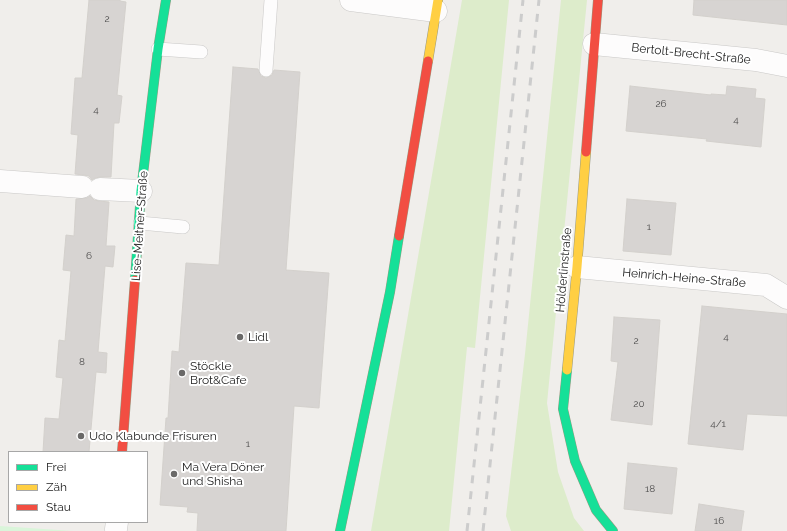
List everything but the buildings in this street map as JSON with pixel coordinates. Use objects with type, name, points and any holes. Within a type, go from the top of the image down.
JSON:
[{"type":"street","name":"Lise-Meitner-Straße","points":[[122,451],[140,223],[141,191],[158,49],[166,0]]},
{"type":"street","points":[[340,531],[390,292],[437,5],[351,0]]},
{"type":"street","name":"Hölderlinstraße","points":[[598,0],[577,268],[563,409],[575,461],[596,510],[613,531]]},
{"type":"street","name":"Bertolt-Brecht-Straße","points":[[594,44],[756,60],[787,66]]},
{"type":"street","points":[[0,181],[141,191]]},
{"type":"street","name":"Heinrich-Heine-Straße","points":[[577,268],[766,285],[787,298]]},
{"type":"lane","points":[[266,70],[271,0]]},
{"type":"lane","points":[[158,49],[201,52]]},
{"type":"lane","points":[[140,223],[183,227]]},
{"type":"green space","points":[[462,0],[509,0],[475,348],[467,347],[449,531],[371,531]]},
{"type":"green space","points":[[561,0],[587,0],[547,403],[558,472],[574,518],[584,531],[511,531],[506,516],[525,354]]},
{"type":"green space","points":[[0,526],[73,531],[0,531]]},
{"type":"railway","points":[[467,531],[523,0]]},
{"type":"railway","points":[[483,531],[539,0]]},
{"type":"traffic: fast","points":[[135,280],[141,191],[158,49],[166,0]]},
{"type":"traffic: fast","points":[[340,531],[390,292],[399,236]]},
{"type":"traffic: fast","points":[[567,370],[563,409],[575,461],[596,510],[613,531]]},
{"type":"traffic: slow","points":[[428,61],[438,0]]},
{"type":"traffic: slow","points":[[567,370],[586,152]]},
{"type":"traffic: jam","points":[[586,152],[598,0]]},
{"type":"traffic: jam","points":[[399,236],[428,61]]},
{"type":"traffic: jam","points":[[122,451],[135,280]]},
{"type":"place","name":"Lidl","points":[[240,337]]},
{"type":"place","name":"Stöckle Brot&Cafe","points":[[182,373]]},
{"type":"place","name":"Udo Klabunde Frisuren","points":[[81,436]]},
{"type":"place","name":"Ma Vera Döner und Shisha","points":[[174,474]]}]
